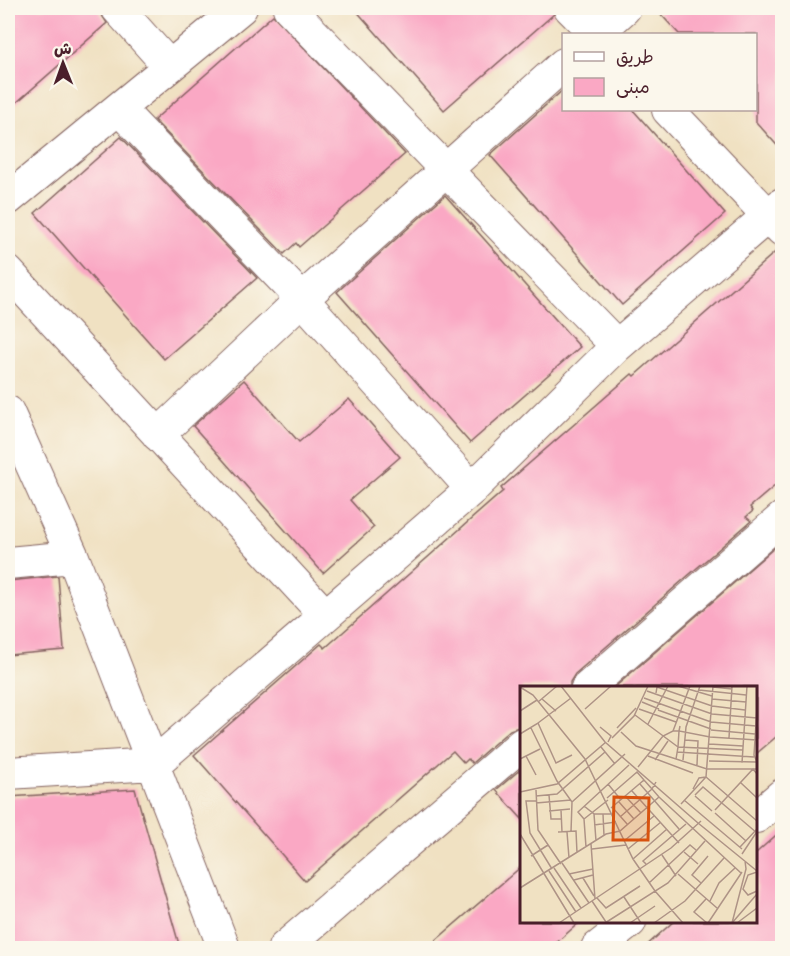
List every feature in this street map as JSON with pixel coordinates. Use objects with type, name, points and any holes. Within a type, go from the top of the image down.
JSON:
[{"type":"street","points":[[117,8],[169,66]]},
{"type":"street","points":[[8,199],[241,8]]},
{"type":"street","points":[[289,8],[617,346]]},
{"type":"street","points":[[570,8],[595,33]]},
{"type":"street","points":[[597,33],[625,8]]},
{"type":"street","points":[[159,435],[302,299],[562,66]]},
{"type":"street","points":[[120,109],[302,299],[472,489]]},
{"type":"street","points":[[8,773],[154,764],[472,489],[617,346],[778,216],[669,111]]},
{"type":"street","points":[[8,272],[325,615]]},
{"type":"street","points":[[8,412],[73,557],[224,948]]},
{"type":"street","points":[[587,686],[783,518]]},
{"type":"street","points":[[8,563],[73,557]]},
{"type":"street","points":[[284,948],[520,746]]},
{"type":"street","points":[[757,816],[783,795]]},
{"type":"street","points":[[597,948],[628,923]]},
{"type":"building","points":[[8,8],[100,8],[107,23],[8,110]]},
{"type":"building","points":[[354,8],[553,8],[554,14],[444,110]]},
{"type":"building","points":[[655,8],[783,8],[783,152],[756,122],[757,33],[678,33]]},
{"type":"building","points":[[273,15],[405,154],[299,247],[296,243],[284,254],[154,120]]},
{"type":"building","points":[[562,91],[562,111],[634,111],[725,214],[622,305],[490,155]]},
{"type":"building","points":[[121,137],[257,278],[164,359],[35,213]]},
{"type":"building","points":[[445,195],[580,347],[470,443],[337,292]]},
{"type":"building","points":[[783,247],[783,479],[750,507],[753,511],[746,517],[751,521],[575,674],[570,686],[520,686],[520,727],[510,730],[472,763],[468,759],[464,763],[453,751],[305,881],[194,755],[321,644],[325,648],[503,491],[501,488],[632,374],[634,376]]},
{"type":"building","points":[[244,380],[299,442],[349,399],[400,457],[350,500],[374,527],[323,573],[193,426]]},
{"type":"building","points":[[774,548],[783,558],[783,731],[757,753],[757,686],[616,686]]},
{"type":"building","points":[[58,576],[64,650],[8,655],[8,581]]},
{"type":"building","points":[[520,770],[520,817],[496,790]]},
{"type":"building","points":[[135,789],[180,948],[10,948],[8,797]]},
{"type":"building","points":[[783,829],[783,948],[644,948],[672,923],[757,923],[757,852]]},
{"type":"building","points":[[520,868],[520,923],[579,923],[550,948],[427,948]]}]
